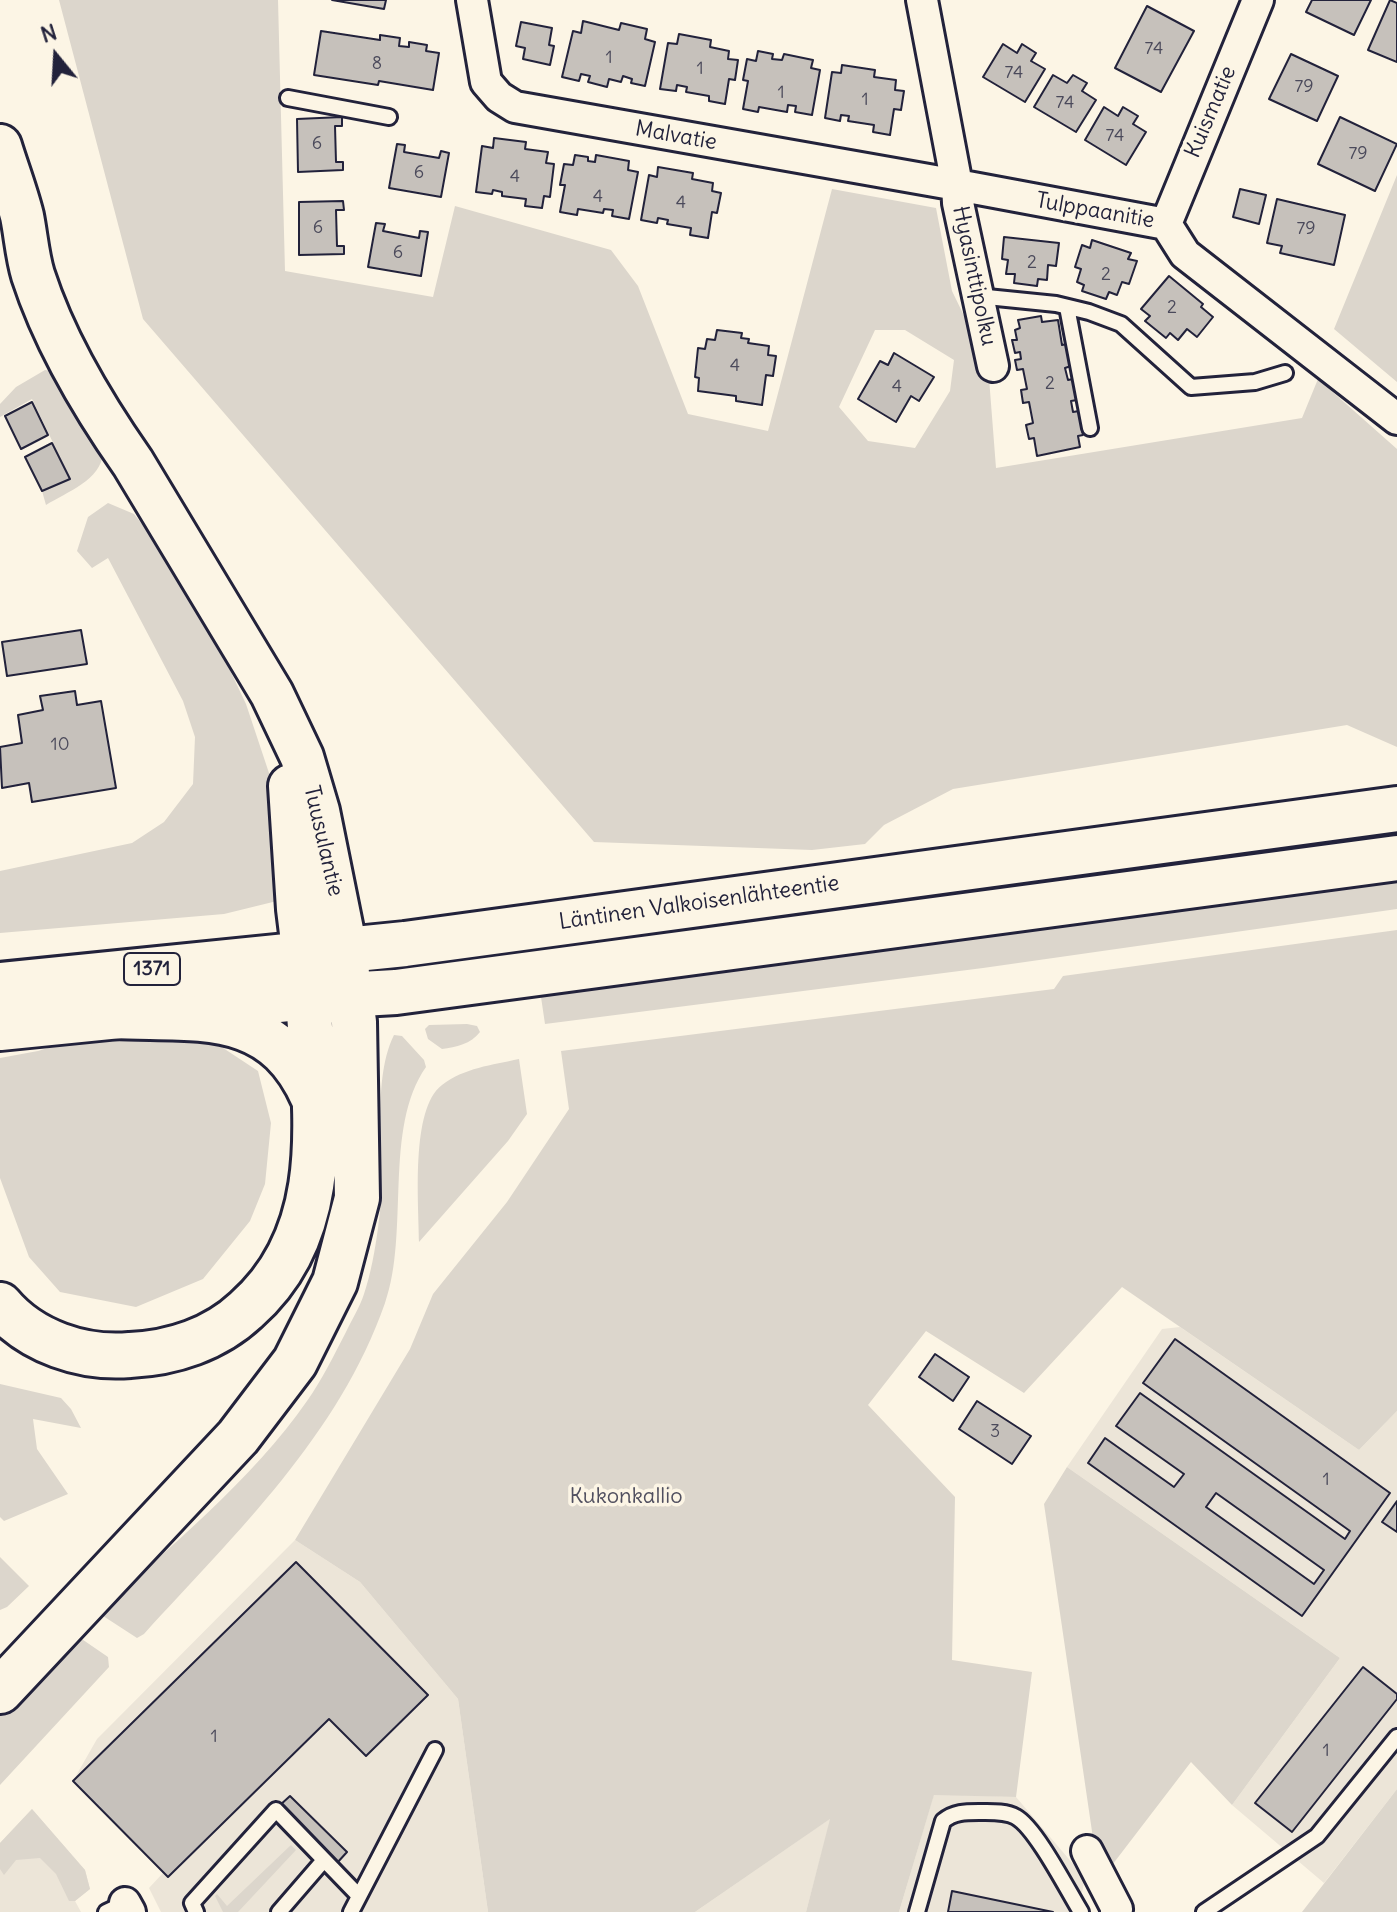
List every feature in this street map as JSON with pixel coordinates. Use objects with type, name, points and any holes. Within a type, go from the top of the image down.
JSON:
[{"type":"main road","name":"Tuusulantie","points":[[0,146],[22,217],[108,393],[133,463],[272,694],[292,800],[298,909],[324,952],[329,996]]},
{"type":"main road","name":"Läntinen Valkoisenlähteentie","points":[[0,985],[324,952],[1397,809]]},
{"type":"main road","points":[[329,996],[396,992],[1397,858]]},
{"type":"main road","points":[[0,1305],[35,1337],[112,1357],[151,1354],[192,1343],[232,1324],[266,1293],[292,1253],[309,1207],[316,1149],[313,1098],[329,996]]},
{"type":"main road","points":[[0,1691],[238,1437],[295,1362],[335,1282],[357,1198],[354,1022],[329,996]]},
{"type":"main road","name":"1371","points":[[0,1028],[329,996]]},
{"type":"main road","points":[[113,1016],[224,1021],[250,1028],[289,1056],[302,1073],[313,1098]]},
{"type":"street","name":"Malvatie","points":[[472,0],[486,82],[499,97],[515,107],[957,185]]},
{"type":"street","points":[[922,0],[957,185]]},
{"type":"street","name":"Kuismatie","points":[[1166,224],[1258,0]]},
{"type":"street","name":"Tulppaanitie","points":[[957,185],[1166,224],[1185,254],[1397,419]]},
{"type":"street","name":"Hyasinttipolku","points":[[957,185],[993,366]]},
{"type":"street","points":[[1087,1851],[1117,1910]]},
{"type":"lane","points":[[288,98],[389,117]]},
{"type":"lane","points":[[977,296],[1067,307],[1121,324],[1191,387],[1255,382],[1285,373]]},
{"type":"lane","points":[[1067,307],[1090,428]]},
{"type":"lane","points":[[1204,1912],[1317,1836],[1397,1737]]},
{"type":"lane","points":[[351,1912],[435,1750]]},
{"type":"lane","points":[[196,1912],[192,1903],[276,1810],[359,1896]]},
{"type":"lane","points":[[917,1912],[943,1821],[951,1814],[964,1812],[996,1812],[1017,1817],[1033,1835],[1081,1912]]},
{"type":"lane","points":[[279,1912],[324,1860]]},
{"type":"shaded area","points":[[1180,1327],[1359,1450],[1397,1411],[1397,1789],[1324,1883],[1232,1805],[1340,1658],[1067,1467],[1162,1329]]},
{"type":"shaded area","points":[[295,1540],[360,1582],[458,1699],[488,1912],[161,1912],[149,1888],[163,1873],[73,1781],[97,1739]]},
{"type":"shaded area","points":[[934,1794],[1016,1797],[1085,1878],[1078,1912],[899,1912]]},
{"type":"shaded area","points":[[32,1809],[85,1870],[90,1889],[75,1901],[81,1912],[0,1912],[0,1843]]},
{"type":"shaded area","points":[[831,1818],[806,1912],[695,1912]]},
{"type":"green space","points":[[59,0],[278,0],[285,271],[433,297],[455,206],[611,250],[638,286],[688,414],[768,431],[832,189],[936,208],[952,291],[988,365],[996,468],[1302,418],[1318,379],[1397,449],[1397,747],[1347,725],[953,789],[884,825],[865,844],[812,850],[594,842],[143,319]],"holes":[[[875,330],[905,330],[954,360],[950,391],[915,448],[868,441],[839,407]]]},
{"type":"green space","points":[[1397,175],[1397,382],[1334,329]]},
{"type":"green space","points":[[45,370],[64,373],[103,453],[90,478],[46,505],[42,491],[70,478],[32,399],[0,417],[0,404],[16,387]]},
{"type":"green space","points":[[108,503],[134,514],[164,552],[209,626],[246,704],[269,773],[277,901],[224,914],[0,933],[0,871],[132,843],[164,822],[193,784],[195,737],[183,701],[108,558],[92,568],[77,551],[88,517]]},
{"type":"green space","points":[[1397,822],[1397,839],[734,933],[732,921]]},
{"type":"green space","points":[[1397,877],[1397,909],[983,968],[545,1024],[541,997]]},
{"type":"green space","name":"Kukonkallio","points":[[1397,930],[1397,1411],[1359,1450],[1122,1287],[1024,1393],[926,1331],[868,1405],[955,1497],[952,1660],[1032,1672],[1016,1797],[934,1795],[899,1912],[806,1912],[830,1819],[695,1912],[488,1912],[458,1699],[360,1582],[295,1540],[410,1349],[433,1294],[507,1202],[569,1109],[561,1051],[1054,989],[1063,976]]},
{"type":"green space","points":[[429,1025],[477,1026],[480,1032],[468,1042],[442,1049],[428,1039],[425,1029]]},
{"type":"green space","points":[[394,1035],[402,1036],[424,1060],[426,1067],[413,1092],[405,1120],[392,1275],[385,1303],[365,1351],[341,1396],[282,1480],[249,1520],[137,1638],[97,1612],[235,1486],[285,1430],[328,1367],[360,1304],[371,1270],[381,1205],[382,1078]]},
{"type":"green space","points":[[74,1040],[214,1042],[258,1071],[271,1123],[265,1184],[250,1221],[203,1279],[136,1307],[60,1292],[29,1257],[0,1178],[0,1058]]},
{"type":"green space","points":[[519,1059],[527,1114],[508,1141],[419,1242],[418,1159],[425,1114],[432,1097],[442,1085],[460,1075]]},
{"type":"green space","points":[[0,1384],[61,1398],[81,1428],[33,1419],[37,1449],[68,1494],[4,1521],[0,1517]]},
{"type":"green space","points":[[1067,1467],[1340,1658],[1232,1805],[1191,1762],[1106,1873],[1094,1845],[1044,1504]]},
{"type":"green space","points":[[0,1557],[29,1586],[0,1610]]},
{"type":"green space","points":[[73,1633],[108,1657],[109,1667],[0,1785],[0,1715]]},
{"type":"green space","points":[[1397,1789],[1397,1912],[1302,1912]]},
{"type":"green space","points":[[32,1809],[85,1870],[90,1889],[75,1901],[69,1901],[56,1874],[40,1858],[16,1860],[4,1875],[0,1869],[0,1843]]},
{"type":"green space","points":[[291,1845],[296,1850],[238,1912],[223,1912],[215,1896],[217,1894],[227,1906]]},
{"type":"building","points":[[332,0],[386,0],[384,9]]},
{"type":"building","points":[[1312,0],[1371,0],[1354,35],[1306,12]]},
{"type":"building","points":[[1390,0],[1397,3],[1397,62],[1368,50]]},
{"type":"building","points":[[1147,6],[1194,31],[1161,92],[1115,68]]},
{"type":"building","points":[[583,21],[619,30],[621,23],[647,29],[645,39],[655,42],[645,86],[631,83],[632,79],[623,76],[621,82],[609,79],[607,87],[588,82],[590,76],[581,74],[579,81],[562,77],[573,31],[581,33]]},
{"type":"building","points":[[521,22],[552,28],[549,45],[554,46],[550,65],[523,59],[525,48],[516,46]]},
{"type":"building","points":[[321,31],[380,40],[380,35],[400,38],[399,46],[409,47],[409,42],[427,45],[426,51],[439,53],[433,90],[314,75]]},
{"type":"building","points":[[679,34],[711,40],[710,47],[729,51],[728,59],[738,60],[735,80],[729,79],[725,104],[709,101],[709,96],[686,92],[687,87],[677,85],[676,91],[660,89],[668,43],[677,44]]},
{"type":"building","points":[[1003,44],[1017,53],[1022,44],[1036,53],[1031,61],[1045,69],[1025,102],[983,77]]},
{"type":"building","points":[[758,51],[773,54],[772,59],[782,60],[784,54],[813,60],[811,68],[820,70],[812,115],[795,112],[796,106],[788,105],[787,112],[759,107],[758,112],[743,109],[748,81],[743,80],[747,59],[756,61]]},
{"type":"building","points":[[1291,54],[1338,76],[1317,121],[1269,99]]},
{"type":"building","points":[[842,65],[875,70],[874,77],[896,80],[895,90],[904,91],[901,110],[894,109],[890,135],[873,132],[874,125],[848,121],[849,116],[841,115],[840,121],[825,118],[832,72],[841,73]]},
{"type":"building","points":[[1053,75],[1067,83],[1073,75],[1087,83],[1082,91],[1096,100],[1076,132],[1034,107]]},
{"type":"building","points":[[1104,107],[1118,116],[1123,107],[1138,116],[1133,124],[1146,132],[1126,165],[1085,140]]},
{"type":"building","points":[[342,117],[342,126],[335,126],[336,162],[343,162],[343,170],[298,172],[297,119]]},
{"type":"building","points":[[1340,117],[1397,144],[1375,191],[1318,164]]},
{"type":"building","points":[[494,138],[526,142],[525,149],[548,152],[546,163],[554,164],[550,197],[544,196],[542,208],[525,206],[526,199],[502,196],[502,192],[476,192],[482,146],[493,148]]},
{"type":"building","points":[[397,144],[405,145],[404,152],[439,158],[441,151],[449,153],[441,197],[389,188]]},
{"type":"building","points":[[575,155],[588,157],[588,161],[595,162],[596,155],[629,161],[628,170],[638,172],[629,219],[612,216],[613,210],[604,209],[603,213],[578,209],[577,215],[560,212],[565,185],[560,185],[564,164],[573,165]]},
{"type":"building","points":[[658,167],[693,173],[692,179],[713,183],[712,191],[721,193],[717,213],[712,212],[708,238],[690,235],[691,228],[667,224],[668,220],[658,218],[657,223],[641,220],[649,175],[657,177]]},
{"type":"building","points":[[1240,189],[1266,195],[1259,224],[1233,217]]},
{"type":"building","points":[[1277,199],[1345,215],[1334,265],[1280,253],[1282,246],[1267,243]]},
{"type":"building","points":[[343,201],[344,210],[336,210],[337,246],[344,246],[344,254],[299,255],[299,202]]},
{"type":"building","points":[[376,223],[385,224],[383,231],[419,238],[420,231],[428,232],[421,276],[368,267]]},
{"type":"building","points":[[1004,237],[1059,243],[1056,266],[1048,265],[1047,280],[1038,279],[1037,286],[1014,283],[1015,274],[1006,274],[1008,260],[1002,259]]},
{"type":"building","points":[[1092,240],[1131,253],[1128,259],[1137,261],[1129,284],[1122,282],[1117,295],[1109,292],[1106,299],[1082,291],[1084,285],[1077,282],[1081,269],[1075,267],[1082,245],[1090,248]]},
{"type":"building","points":[[1169,276],[1203,304],[1201,307],[1213,317],[1197,337],[1187,329],[1178,340],[1170,333],[1166,338],[1145,321],[1150,316],[1141,309]]},
{"type":"building","points":[[1041,316],[1042,322],[1058,320],[1062,345],[1067,344],[1071,366],[1065,368],[1068,380],[1073,379],[1077,400],[1071,401],[1073,412],[1079,411],[1083,435],[1078,436],[1080,447],[1037,456],[1034,438],[1029,439],[1026,425],[1033,423],[1029,402],[1023,403],[1021,390],[1027,389],[1023,369],[1017,370],[1015,360],[1021,359],[1020,352],[1015,353],[1012,340],[1017,340],[1015,330],[1020,328],[1018,320]]},
{"type":"building","points":[[717,330],[742,333],[741,338],[749,339],[748,343],[769,346],[768,355],[776,356],[773,376],[766,375],[762,405],[736,401],[736,396],[698,391],[699,378],[695,377],[698,348],[705,349],[707,339],[715,340]]},
{"type":"building","points":[[894,353],[934,377],[919,401],[911,396],[896,422],[858,399],[880,361],[888,365]]},
{"type":"building","points":[[32,402],[48,435],[21,449],[5,416]]},
{"type":"building","points":[[52,443],[70,479],[42,491],[25,457]]},
{"type":"building","points":[[81,630],[87,664],[7,676],[2,642]]},
{"type":"building","points":[[75,691],[77,705],[101,701],[116,788],[32,802],[29,783],[2,788],[0,747],[22,743],[18,715],[43,710],[40,696]]},
{"type":"building","points":[[1175,1339],[1390,1493],[1302,1616],[1088,1463],[1105,1438],[1174,1487],[1184,1474],[1116,1426],[1140,1393],[1345,1539],[1350,1531],[1143,1383]],"holes":[[[1216,1493],[1324,1570],[1314,1584],[1206,1507]]]},
{"type":"building","points":[[935,1354],[969,1377],[953,1401],[919,1377]]},
{"type":"building","points":[[977,1401],[1031,1436],[1012,1464],[959,1429]]},
{"type":"building","points":[[1397,1501],[1397,1532],[1382,1522]]},
{"type":"building","points":[[296,1562],[428,1695],[366,1756],[329,1719],[168,1877],[73,1781]]},
{"type":"building","points":[[1363,1667],[1397,1694],[1397,1699],[1292,1832],[1255,1803]]},
{"type":"building","points":[[290,1796],[347,1852],[337,1863],[279,1806]]},
{"type":"building","points":[[952,1891],[1053,1912],[948,1912]]}]
